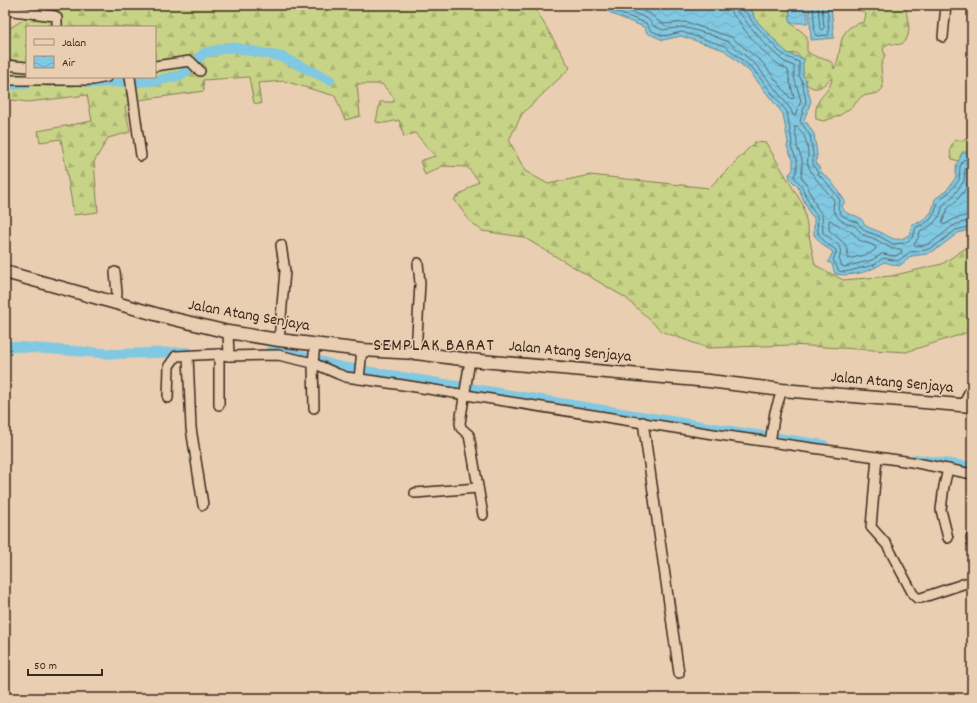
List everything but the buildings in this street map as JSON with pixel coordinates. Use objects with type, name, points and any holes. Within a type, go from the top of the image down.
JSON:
[{"type":"main road","name":"Jalan Atang Senjaya","points":[[5,272],[89,295],[228,337],[279,340],[315,346],[416,353],[470,360],[607,371],[782,390],[968,405]]},
{"type":"street","points":[[943,37],[946,5]]},
{"type":"street","points":[[5,10],[55,16],[57,18],[57,26]]},
{"type":"street","points":[[156,66],[190,61],[200,71]]},
{"type":"street","points":[[5,65],[26,67]]},
{"type":"street","points":[[5,80],[93,80],[102,78]]},
{"type":"street","points":[[131,82],[141,156]]},
{"type":"street","points":[[279,340],[285,271],[281,245]]},
{"type":"street","points":[[416,353],[420,283],[418,263]]},
{"type":"street","points":[[115,272],[117,293],[116,304]]},
{"type":"street","points":[[228,337],[229,355]]},
{"type":"street","points":[[314,408],[313,362],[315,346]]},
{"type":"street","points":[[360,377],[362,350]]},
{"type":"street","points":[[219,354],[219,405]]},
{"type":"street","points":[[168,398],[169,366],[176,356],[219,354],[278,355],[313,362],[338,374],[464,395],[771,440],[972,474]]},
{"type":"street","points":[[188,356],[191,428],[203,505]]},
{"type":"street","points":[[470,360],[460,425],[469,434],[483,515]]},
{"type":"street","points":[[968,405],[969,392],[972,389]]},
{"type":"street","points":[[771,440],[782,390]]},
{"type":"street","points":[[643,422],[680,673]]},
{"type":"street","points":[[877,457],[871,527],[887,545],[913,594],[917,598],[921,598],[972,581]]},
{"type":"street","points":[[948,469],[941,510],[948,538]]},
{"type":"street","points":[[415,493],[478,488]]},
{"type":"green space","points":[[61,5],[523,5],[535,8],[570,68],[522,114],[509,140],[525,171],[548,184],[590,175],[709,188],[755,142],[766,143],[803,205],[815,265],[843,280],[891,276],[942,264],[972,244],[972,331],[906,352],[792,345],[708,348],[663,332],[626,298],[523,237],[482,231],[469,220],[454,199],[479,181],[467,167],[442,166],[425,175],[420,161],[435,156],[415,133],[404,137],[399,120],[385,123],[376,122],[380,102],[394,102],[394,98],[382,84],[357,84],[360,116],[345,120],[335,96],[284,81],[258,83],[261,104],[254,103],[249,77],[203,80],[204,91],[132,101],[125,107],[130,132],[108,138],[94,162],[98,212],[74,215],[61,139],[40,142],[38,131],[92,121],[87,95],[28,102],[5,99],[5,31],[33,14],[43,19]]},
{"type":"green space","points":[[746,5],[795,5],[790,22],[807,37],[807,51],[833,63],[834,69],[845,32],[852,26],[864,22],[866,14],[851,5],[906,5],[909,31],[906,40],[902,43],[896,45],[889,43],[883,49],[885,55],[881,66],[883,88],[878,93],[862,96],[852,107],[839,116],[823,121],[816,119],[817,105],[831,84],[832,78],[817,88],[810,87],[806,84],[806,79],[803,76],[802,58],[796,53],[789,54],[780,48],[776,41],[771,38],[770,34],[763,31],[758,26],[754,20],[753,12]]},
{"type":"green space","points":[[972,136],[972,165],[952,159],[950,150],[955,140],[960,141]]},
{"type":"water","points":[[589,5],[743,5],[753,12],[754,18],[782,48],[789,54],[805,59],[803,63],[803,76],[806,79],[811,101],[804,120],[814,134],[817,154],[816,162],[822,173],[831,181],[845,201],[842,207],[848,214],[860,218],[869,228],[892,238],[901,239],[905,237],[910,234],[912,224],[921,222],[932,211],[935,199],[947,190],[956,177],[956,166],[963,152],[967,152],[972,163],[972,229],[958,233],[937,249],[927,254],[912,256],[899,266],[884,262],[873,269],[861,273],[848,275],[835,274],[832,264],[828,262],[833,252],[824,246],[814,235],[814,217],[810,214],[798,187],[790,179],[789,174],[793,170],[793,160],[787,147],[788,142],[783,114],[750,72],[724,50],[681,36],[663,40],[647,33],[644,27],[614,15],[605,9],[595,9]]},
{"type":"water","points":[[789,5],[807,5],[808,23],[790,23]]},
{"type":"water","points":[[809,5],[831,5],[834,38],[811,40]]},
{"type":"waterway","points":[[89,83],[155,81],[182,75],[204,53],[231,47],[282,57],[330,80]]},
{"type":"waterway","points":[[5,85],[27,84]]},
{"type":"waterway","points":[[5,346],[115,354],[187,352]]},
{"type":"waterway","points":[[269,352],[283,351],[341,367],[824,445]]},
{"type":"waterway","points":[[915,459],[972,467]]},
{"type":"district","name":"SEMPLAK BARAT","points":[[434,346]]}]
